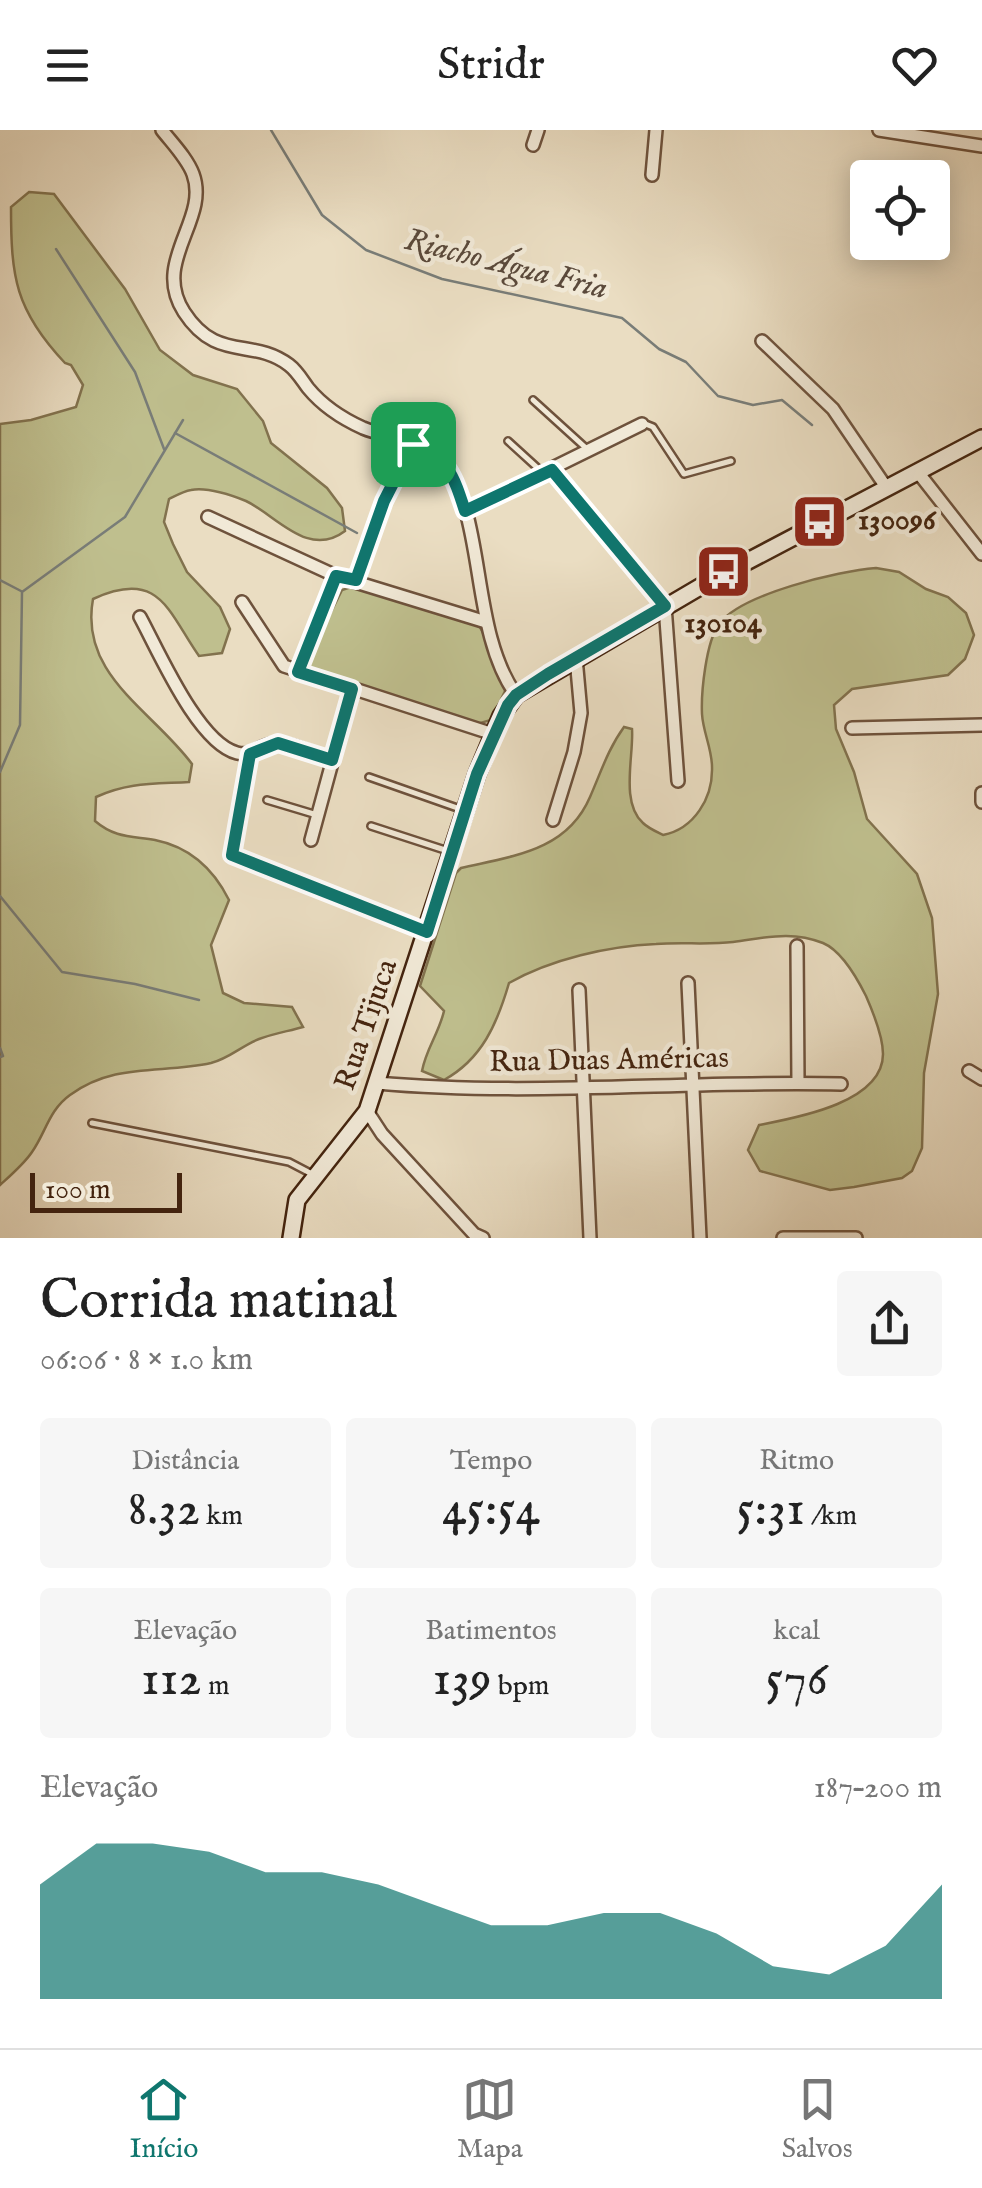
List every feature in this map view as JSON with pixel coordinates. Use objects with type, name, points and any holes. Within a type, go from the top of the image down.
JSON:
[{"type":"street","points":[[162,130],[194,176],[192,203],[172,278],[176,299],[199,332],[220,345],[287,363],[311,392],[336,413],[364,428],[436,454],[445,465],[465,511],[491,646],[516,695]]},
{"type":"street","points":[[533,145],[538,130]]},
{"type":"street","points":[[652,176],[656,130]]},
{"type":"street","points":[[879,130],[982,146]]},
{"type":"street","points":[[762,341],[832,409],[886,487]]},
{"type":"street","points":[[465,511],[642,424]]},
{"type":"street","name":"Rua Tijuca","points":[[291,1238],[296,1200],[367,1111],[493,734],[516,695],[665,606],[982,438]]},
{"type":"street","points":[[356,580],[384,501],[413,444]]},
{"type":"street","points":[[917,471],[982,554]]},
{"type":"street","points":[[208,518],[336,576],[486,622]]},
{"type":"street","points":[[298,672],[336,576]]},
{"type":"street","points":[[242,602],[277,658],[298,672],[493,734]]},
{"type":"street","points":[[665,606],[678,781]]},
{"type":"street","points":[[140,618],[209,736],[228,750],[250,754],[278,743],[332,760]]},
{"type":"street","points":[[553,820],[574,752],[581,712],[576,658]]},
{"type":"street","points":[[312,840],[352,689]]},
{"type":"street","points":[[852,728],[982,726]]},
{"type":"street","points":[[982,793],[982,802]]},
{"type":"street","points":[[797,946],[798,1083]]},
{"type":"street","points":[[688,983],[700,1238]]},
{"type":"street","points":[[579,990],[590,1238]]},
{"type":"street","points":[[969,1071],[982,1079]]},
{"type":"street","name":"Rua Duas Américas","points":[[377,1083],[581,1089],[841,1084]]},
{"type":"street","points":[[367,1111],[382,1134],[474,1234],[483,1238]]},
{"type":"street","points":[[783,1238],[856,1238]]},
{"type":"lane","points":[[534,400],[590,451]]},
{"type":"lane","points":[[642,424],[649,423],[684,474],[730,460]]},
{"type":"lane","points":[[508,441],[549,472]]},
{"type":"lane","points":[[370,777],[466,811]]},
{"type":"lane","points":[[267,800],[317,815]]},
{"type":"lane","points":[[371,826],[451,852]]},
{"type":"lane","points":[[92,1122],[288,1162],[314,1175]]},
{"type":"path","points":[[549,472],[665,606]]},
{"type":"path","points":[[250,754],[232,855],[427,932]]},
{"type":"green space","points":[[29,192],[54,194],[125,289],[160,350],[193,375],[237,389],[263,421],[271,443],[327,488],[342,508],[345,531],[331,538],[305,538],[246,501],[211,491],[191,490],[169,499],[164,522],[173,544],[187,572],[220,607],[230,629],[222,653],[199,656],[170,610],[148,592],[116,591],[93,599],[92,626],[97,649],[108,670],[192,764],[189,782],[131,786],[96,797],[95,821],[116,833],[168,843],[190,854],[208,870],[229,900],[211,945],[223,993],[244,1003],[292,1007],[303,1027],[259,1039],[211,1063],[121,1073],[87,1085],[57,1107],[29,1156],[0,1185],[0,424],[76,407],[83,385],[71,365],[65,363],[35,326],[19,291],[12,253],[11,207]]},
{"type":"green space","points":[[876,568],[899,572],[948,597],[966,613],[974,635],[965,659],[948,675],[852,689],[834,705],[836,729],[854,772],[867,819],[917,874],[932,918],[938,994],[924,1073],[922,1148],[912,1171],[902,1178],[830,1190],[760,1171],[748,1150],[759,1125],[834,1105],[869,1085],[879,1071],[881,1040],[862,989],[836,952],[811,939],[778,936],[724,943],[638,945],[562,961],[509,983],[486,1039],[457,1071],[444,1080],[422,1071],[444,1011],[420,986],[456,873],[461,868],[536,848],[567,829],[580,815],[624,727],[632,729],[630,791],[636,814],[645,825],[663,835],[684,826],[700,810],[711,779],[702,693],[708,655],[719,624],[747,603],[768,594],[815,579]]},
{"type":"green space","points":[[351,587],[478,624],[506,689],[491,720],[477,724],[310,671],[308,658],[342,590]]},
{"type":"waterway","name":"Riacho Água Fria","points":[[271,130],[322,215],[366,250],[442,279],[622,318],[659,349],[686,362],[718,396],[753,405],[782,400],[812,425]]},
{"type":"waterway","points":[[56,249],[135,372],[164,449]]},
{"type":"waterway","points":[[0,772],[20,725],[22,592],[125,517],[183,420]]},
{"type":"waterway","points":[[175,433],[357,533]]},
{"type":"waterway","points":[[0,580],[21,591]]},
{"type":"waterway","name":"Riacho Água Fria","points":[[0,896],[62,972],[199,1000]]},
{"type":"waterway","points":[[0,1048],[0,1057]]},
{"type":"place","name":"130096","points":[[819,521]]},
{"type":"place","name":"130104","points":[[723,571]]},
{"type":"route","points":[[413,444],[436,454],[445,465],[465,511],[552,470],[665,606],[548,674],[516,695],[508,705],[477,774],[427,932],[232,855],[250,754],[278,743],[332,760],[352,689],[298,672],[336,576],[356,580],[384,501],[413,444]]}]
